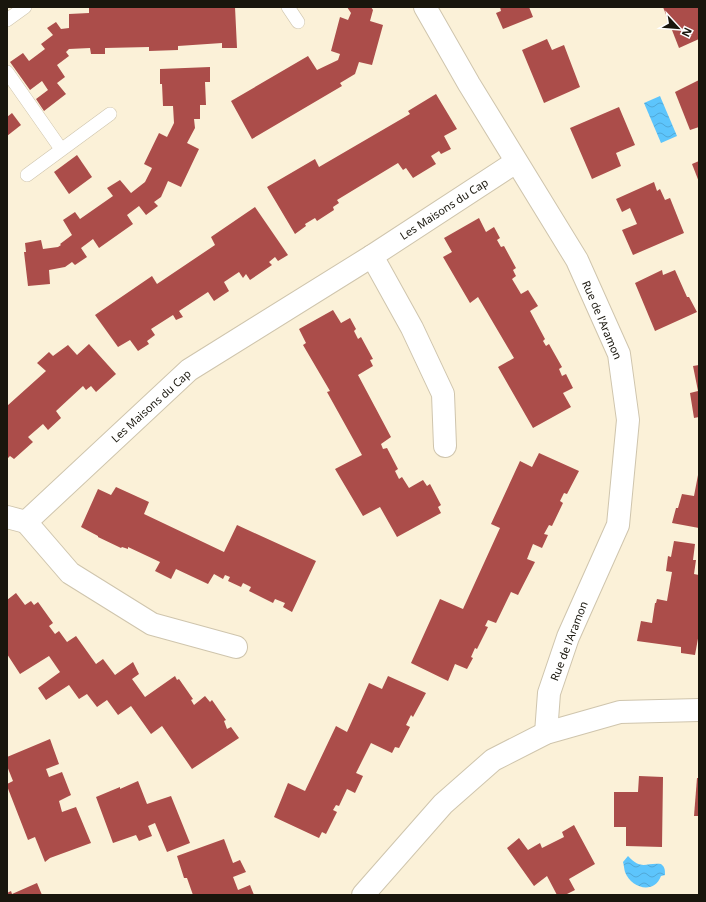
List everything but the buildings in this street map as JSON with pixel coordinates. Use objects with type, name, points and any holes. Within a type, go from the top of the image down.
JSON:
[{"type":"street","name":"Rue de l'Aramon","points":[[425,7],[469,84],[577,260],[619,354],[628,420],[618,525],[568,637],[549,693],[546,733]]},
{"type":"street","name":"Les Maisons du Cap","points":[[236,647],[152,624],[70,572],[16,520],[189,370],[372,256],[516,162]]},
{"type":"street","points":[[372,256],[412,328],[443,394],[445,446]]},
{"type":"street","points":[[363,895],[443,804],[493,760],[546,733],[620,712],[699,710]]},
{"type":"lane","points":[[7,20],[25,7]]},
{"type":"lane","points":[[288,7],[298,22]]},
{"type":"lane","points":[[7,72],[61,149]]},
{"type":"lane","points":[[27,175],[110,114]]},
{"type":"water","points":[[660,96],[677,136],[661,143],[644,103]]},
{"type":"water","points":[[628,856],[633,861],[641,865],[661,864],[665,875],[661,876],[658,882],[653,886],[643,887],[637,885],[628,878],[625,872],[623,862]]}]
